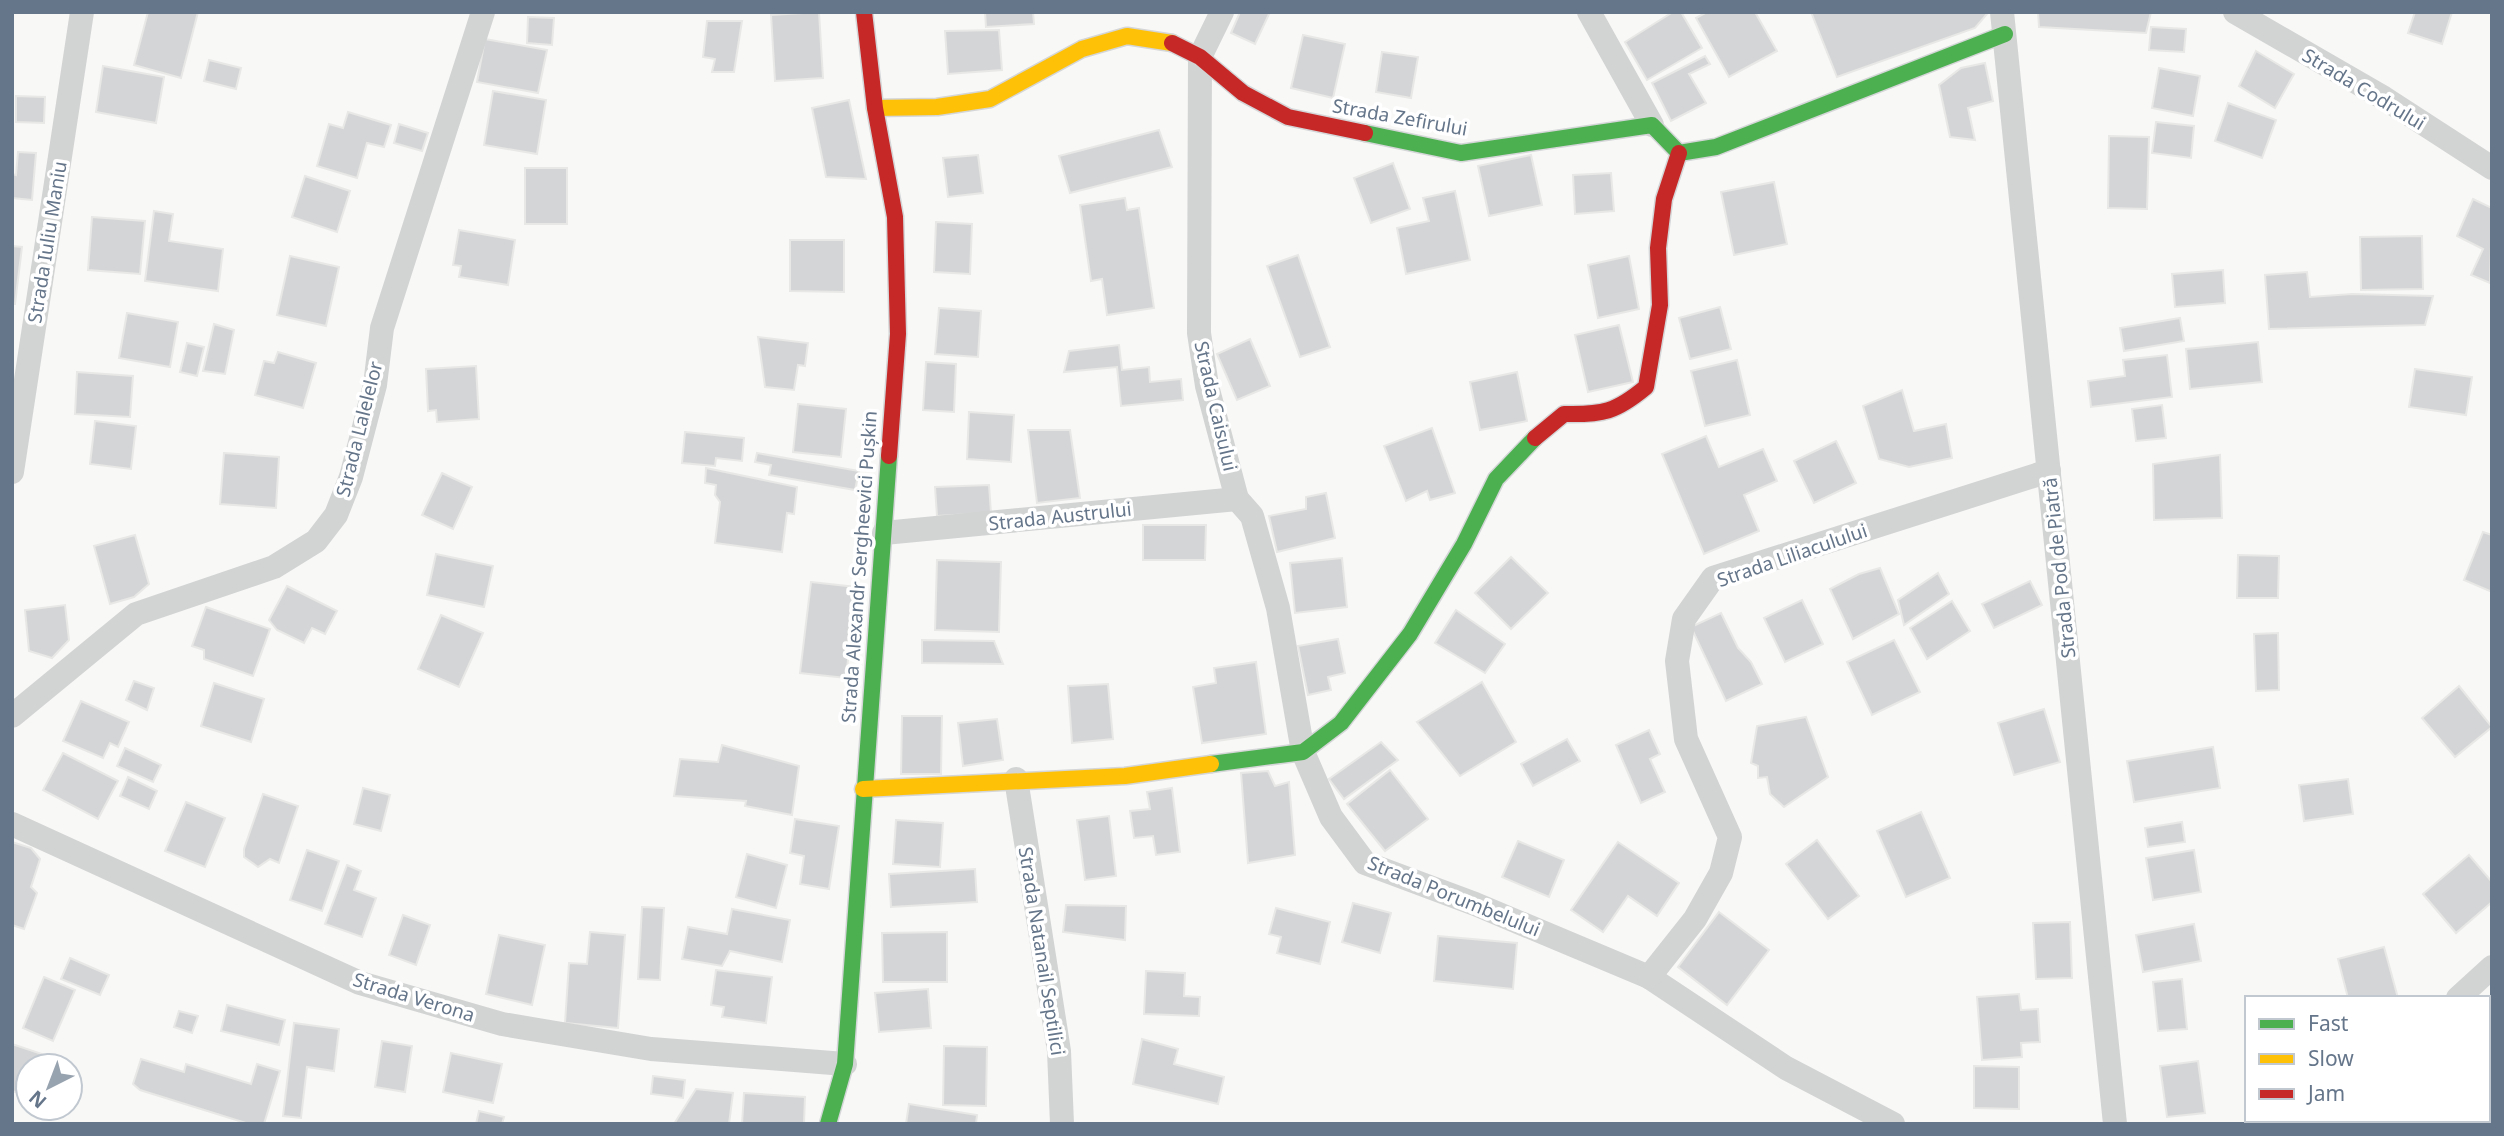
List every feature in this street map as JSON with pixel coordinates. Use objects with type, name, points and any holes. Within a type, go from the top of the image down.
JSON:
[{"type":"street","name":"Strada Iuliu Maniu","points":[[12,472],[82,12]]},
{"type":"street","name":"Strada Lalelelor","points":[[12,716],[136,614],[274,567],[316,541],[336,515],[351,477],[374,385],[382,328],[483,12]]},
{"type":"street","name":"Strada Alexandr Sergheevici Pușkin","points":[[828,1124],[845,1064],[898,334],[895,217],[875,108],[864,12]]},
{"type":"street","name":"Strada Caisului","points":[[1222,12],[1200,57],[1199,333],[1207,386],[1237,499],[1252,516],[1278,608],[1303,752]]},
{"type":"street","points":[[1589,12],[1652,125],[1679,153]]},
{"type":"street","name":"Strada Codrului","points":[[2235,12],[2384,98],[2492,168]]},
{"type":"street","points":[[1679,153],[1716,146],[2004,23]]},
{"type":"street","name":"Strada Pod de Piatră","points":[[2004,23],[2115,1124]]},
{"type":"street","name":"Strada Zefirului","points":[[875,108],[937,107],[990,99],[1082,49],[1127,36],[1167,41],[1200,57],[1244,93],[1288,117],[1461,153],[1652,125]]},
{"type":"street","points":[[863,789],[1016,779],[1125,776],[1303,752],[1341,723],[1410,634],[1464,544],[1496,479],[1543,430],[1564,414],[1596,415],[1622,407],[1646,387],[1660,305],[1658,248],[1664,199],[1679,153]]},
{"type":"street","name":"Strada Liliaculului","points":[[1649,977],[1695,919],[1721,873],[1730,837],[1686,739],[1677,661],[1684,619],[1713,578],[2049,471]]},
{"type":"street","name":"Strada Austrului","points":[[884,533],[1237,499]]},
{"type":"street","name":"Strada Porumbelului","points":[[1303,752],[1331,817],[1365,863],[1475,904],[1649,977],[1786,1068],[1893,1124]]},
{"type":"street","name":"Strada Natanail Septilici","points":[[1016,779],[1059,1051],[1062,1124]]},
{"type":"street","name":"Strada Verona","points":[[12,824],[360,983],[502,1024],[651,1049],[845,1064]]},
{"type":"street","points":[[2460,996],[2492,967]]},
{"type":"building","points":[[148,12],[198,12],[181,78],[134,65]]},
{"type":"building","points":[[819,12],[823,78],[775,81],[771,15]]},
{"type":"building","points":[[985,12],[1033,12],[1034,24],[986,27]]},
{"type":"building","points":[[1240,12],[1270,12],[1255,44],[1231,33]]},
{"type":"building","points":[[1673,12],[1681,12],[1702,48],[1647,80],[1625,42]]},
{"type":"building","points":[[1707,12],[1755,12],[1777,51],[1729,77],[1696,18]]},
{"type":"building","points":[[1811,12],[1987,14],[1975,28],[1837,77]]},
{"type":"building","points":[[2038,12],[2151,12],[2146,33],[2039,27]]},
{"type":"building","points":[[2415,12],[2452,12],[2442,44],[2408,33]]},
{"type":"building","points":[[528,17],[554,18],[552,45],[527,43]]},
{"type":"building","points":[[707,21],[742,21],[734,72],[712,72],[715,59],[703,57]]},
{"type":"building","points":[[2151,27],[2186,29],[2184,52],[2149,50]]},
{"type":"building","points":[[999,30],[1002,70],[948,74],[945,31]]},
{"type":"building","points":[[1303,35],[1345,44],[1333,98],[1291,88]]},
{"type":"building","points":[[485,39],[547,50],[538,93],[477,82]]},
{"type":"building","points":[[2256,51],[2294,74],[2275,108],[2239,86]]},
{"type":"building","points":[[1382,52],[1418,57],[1411,98],[1376,92]]},
{"type":"building","points":[[1705,56],[1710,64],[1689,74],[1706,103],[1671,121],[1652,83]]},
{"type":"building","points":[[209,60],[241,68],[236,89],[204,81]]},
{"type":"building","points":[[1985,63],[1993,101],[1968,108],[1975,140],[1950,137],[1939,85],[1961,68]]},
{"type":"building","points":[[103,66],[164,77],[156,123],[96,112]]},
{"type":"building","points":[[2159,68],[2200,76],[2193,116],[2152,108]]},
{"type":"building","points":[[493,91],[546,100],[537,154],[484,145]]},
{"type":"building","points":[[16,96],[45,97],[44,123],[16,122]]},
{"type":"building","points":[[849,100],[866,179],[826,177],[812,108]]},
{"type":"building","points":[[2228,103],[2276,120],[2262,158],[2215,141]]},
{"type":"building","points":[[348,112],[391,125],[384,147],[367,143],[357,178],[317,166],[329,124],[343,128]]},
{"type":"building","points":[[2156,122],[2194,126],[2191,158],[2152,153]]},
{"type":"building","points":[[399,124],[428,133],[422,151],[394,143]]},
{"type":"building","points":[[1159,130],[1172,167],[1070,193],[1059,156]]},
{"type":"building","points":[[2109,136],[2149,137],[2147,209],[2108,208]]},
{"type":"building","points":[[18,152],[36,153],[32,200],[12,198],[12,174],[16,175]]},
{"type":"building","points":[[978,155],[983,193],[948,197],[943,158]]},
{"type":"building","points":[[1531,155],[1542,205],[1489,216],[1478,166]]},
{"type":"building","points":[[1393,163],[1410,209],[1371,223],[1354,178]]},
{"type":"building","points":[[525,168],[567,168],[567,224],[525,224]]},
{"type":"building","points":[[1611,173],[1614,211],[1575,214],[1573,175]]},
{"type":"building","points":[[305,176],[350,191],[337,232],[292,217]]},
{"type":"building","points":[[1774,182],[1787,244],[1734,255],[1721,192]]},
{"type":"building","points":[[1455,191],[1470,260],[1406,274],[1397,228],[1429,221],[1423,198]]},
{"type":"building","points":[[1125,198],[1127,210],[1139,208],[1154,308],[1107,315],[1102,279],[1091,281],[1080,205]]},
{"type":"building","points":[[2473,199],[2492,208],[2490,283],[2471,275],[2483,249],[2457,236]]},
{"type":"building","points":[[154,211],[173,214],[169,241],[223,249],[218,291],[145,281]]},
{"type":"building","points":[[92,217],[145,221],[140,274],[88,270]]},
{"type":"building","points":[[936,222],[972,224],[970,274],[934,272]]},
{"type":"building","points":[[459,230],[515,240],[508,285],[459,277],[461,266],[453,265]]},
{"type":"building","points":[[2422,236],[2423,289],[2361,290],[2360,237]]},
{"type":"building","points":[[790,240],[844,240],[844,292],[790,291]]},
{"type":"building","points":[[12,246],[22,247],[15,304],[12,304]]},
{"type":"building","points":[[1298,255],[1330,347],[1300,357],[1267,266]]},
{"type":"building","points":[[290,256],[339,267],[326,326],[277,315]]},
{"type":"building","points":[[1629,256],[1639,309],[1598,318],[1588,265]]},
{"type":"building","points":[[2223,270],[2225,303],[2175,307],[2172,274]]},
{"type":"building","points":[[2307,272],[2310,297],[2352,294],[2433,296],[2425,325],[2269,329],[2265,275]]},
{"type":"building","points":[[1720,307],[1731,349],[1690,359],[1679,318]]},
{"type":"building","points":[[939,308],[981,311],[978,357],[935,354]]},
{"type":"building","points":[[127,313],[178,322],[170,367],[119,358]]},
{"type":"building","points":[[2180,318],[2184,341],[2124,351],[2120,328]]},
{"type":"building","points":[[214,324],[234,330],[225,374],[203,371]]},
{"type":"building","points":[[1619,325],[1633,382],[1588,392],[1575,335]]},
{"type":"building","points":[[758,337],[808,343],[805,366],[798,365],[794,390],[765,387]]},
{"type":"building","points":[[1250,339],[1270,386],[1237,400],[1217,354]]},
{"type":"building","points":[[2258,342],[2262,382],[2190,389],[2186,349]]},
{"type":"building","points":[[187,343],[204,347],[197,376],[180,372]]},
{"type":"building","points":[[1119,345],[1122,370],[1149,367],[1150,382],[1181,379],[1183,400],[1121,406],[1117,367],[1064,372],[1069,351]]},
{"type":"building","points":[[278,352],[316,363],[303,408],[255,395],[264,361],[274,363]]},
{"type":"building","points":[[2167,355],[2172,397],[2091,407],[2088,381],[2125,376],[2123,360]]},
{"type":"building","points":[[1737,360],[1750,415],[1705,426],[1691,371]]},
{"type":"building","points":[[926,362],[956,364],[954,412],[923,410]]},
{"type":"building","points":[[476,366],[479,419],[437,422],[436,410],[428,411],[426,369]]},
{"type":"building","points":[[2415,369],[2472,377],[2466,415],[2409,407]]},
{"type":"building","points":[[77,372],[133,376],[130,417],[75,414]]},
{"type":"building","points":[[1517,372],[1527,421],[1480,430],[1470,382]]},
{"type":"building","points":[[1902,390],[1914,431],[1946,424],[1952,458],[1909,467],[1879,459],[1863,406]]},
{"type":"building","points":[[798,404],[846,409],[841,457],[793,452]]},
{"type":"building","points":[[2162,405],[2166,438],[2136,441],[2132,409]]},
{"type":"building","points":[[969,412],[1014,415],[1011,462],[967,459]]},
{"type":"building","points":[[95,421],[136,426],[131,469],[90,464]]},
{"type":"building","points":[[1432,428],[1455,493],[1430,500],[1427,491],[1406,501],[1384,446]]},
{"type":"building","points":[[1028,430],[1070,430],[1080,498],[1037,503]]},
{"type":"building","points":[[685,432],[744,438],[742,461],[716,458],[715,466],[682,463]]},
{"type":"building","points":[[1706,436],[1719,467],[1763,449],[1777,481],[1744,495],[1759,531],[1704,554],[1662,454]]},
{"type":"building","points":[[1836,441],[1856,483],[1814,503],[1794,461]]},
{"type":"building","points":[[224,453],[279,457],[276,508],[220,504]]},
{"type":"building","points":[[757,453],[859,471],[855,490],[769,475],[771,465],[755,462]]},
{"type":"building","points":[[2220,455],[2222,518],[2154,520],[2153,464]]},
{"type":"building","points":[[706,468],[797,487],[794,514],[787,513],[782,552],[715,543],[720,502],[715,495],[716,485],[705,483]]},
{"type":"building","points":[[442,473],[472,487],[453,529],[422,515]]},
{"type":"building","points":[[989,485],[991,513],[937,516],[935,487]]},
{"type":"building","points":[[1326,493],[1335,538],[1277,552],[1269,516],[1306,509],[1306,497]]},
{"type":"building","points":[[1143,525],[1206,525],[1205,560],[1143,560]]},
{"type":"building","points":[[2483,532],[2492,535],[2492,592],[2464,580]]},
{"type":"building","points":[[135,535],[149,584],[134,597],[110,604],[94,546]]},
{"type":"building","points":[[436,554],[493,566],[484,607],[427,595]]},
{"type":"building","points":[[2238,555],[2279,556],[2278,598],[2237,598]]},
{"type":"building","points":[[1511,557],[1548,593],[1511,629],[1475,593]]},
{"type":"building","points":[[1342,558],[1347,607],[1295,613],[1290,563]]},
{"type":"building","points":[[937,560],[1001,562],[999,632],[935,630]]},
{"type":"building","points":[[1880,568],[1899,614],[1853,639],[1830,589],[1859,574]]},
{"type":"building","points":[[1938,573],[1949,594],[1904,625],[1898,600]]},
{"type":"building","points":[[2030,581],[2042,605],[1994,628],[1982,604]]},
{"type":"building","points":[[811,582],[856,587],[846,678],[800,673]]},
{"type":"building","points":[[287,586],[337,611],[325,634],[312,628],[304,643],[277,630],[269,620]]},
{"type":"building","points":[[1802,600],[1823,644],[1785,662],[1764,618]]},
{"type":"building","points":[[1952,601],[1970,631],[1927,659],[1910,628]]},
{"type":"building","points":[[65,605],[69,640],[52,658],[29,651],[25,610]]},
{"type":"building","points":[[206,607],[270,629],[253,676],[204,659],[204,650],[192,646]]},
{"type":"building","points":[[1456,610],[1505,644],[1485,673],[1435,643]]},
{"type":"building","points":[[1721,613],[1738,648],[1751,662],[1762,684],[1726,701],[1691,627]]},
{"type":"building","points":[[441,615],[483,633],[459,687],[418,669]]},
{"type":"building","points":[[2278,633],[2279,690],[2256,691],[2254,634]]},
{"type":"building","points":[[1338,639],[1345,673],[1328,677],[1331,690],[1308,695],[1298,646]]},
{"type":"building","points":[[922,640],[994,641],[1003,664],[922,663]]},
{"type":"building","points":[[1894,640],[1920,692],[1872,715],[1847,662]]},
{"type":"building","points":[[1256,662],[1266,734],[1202,743],[1193,687],[1216,683],[1214,668]]},
{"type":"building","points":[[134,681],[154,688],[147,710],[126,700]]},
{"type":"building","points":[[1482,682],[1516,742],[1460,776],[1417,722]]},
{"type":"building","points":[[214,683],[264,699],[251,742],[201,726]]},
{"type":"building","points":[[1108,684],[1113,739],[1072,743],[1068,686]]},
{"type":"building","points":[[2459,686],[2492,727],[2455,757],[2422,718]]},
{"type":"building","points":[[81,701],[129,722],[118,747],[110,743],[103,758],[63,741]]},
{"type":"building","points":[[2044,709],[2060,762],[2014,775],[1998,723]]},
{"type":"building","points":[[902,716],[942,716],[941,774],[901,774]]},
{"type":"building","points":[[1806,717],[1828,777],[1784,807],[1770,794],[1767,777],[1758,778],[1758,766],[1751,763],[1757,726]]},
{"type":"building","points":[[997,719],[1003,760],[963,766],[958,723]]},
{"type":"building","points":[[1649,730],[1660,754],[1650,759],[1665,792],[1641,803],[1616,745]]},
{"type":"building","points":[[1567,739],[1580,761],[1533,786],[1521,764]]},
{"type":"building","points":[[1381,742],[1398,760],[1344,799],[1329,779]]},
{"type":"building","points":[[722,745],[799,766],[792,815],[745,806],[746,801],[674,796],[680,759],[718,762]]},
{"type":"building","points":[[2213,747],[2220,788],[2134,802],[2127,761]]},
{"type":"building","points":[[125,748],[161,765],[153,782],[117,766]]},
{"type":"building","points":[[63,753],[118,781],[98,819],[43,790]]},
{"type":"building","points":[[1390,770],[1428,819],[1385,851],[1347,804]]},
{"type":"building","points":[[1268,771],[1275,786],[1289,782],[1295,855],[1248,863],[1241,773]]},
{"type":"building","points":[[128,777],[157,791],[149,809],[120,796]]},
{"type":"building","points":[[2348,779],[2353,814],[2304,821],[2299,785]]},
{"type":"building","points":[[363,788],[390,795],[381,831],[354,824]]},
{"type":"building","points":[[1172,788],[1180,852],[1156,855],[1153,836],[1134,838],[1130,811],[1150,809],[1147,792]]},
{"type":"building","points":[[263,794],[298,806],[279,863],[270,859],[258,867],[244,857],[244,849]]},
{"type":"building","points":[[186,802],[225,818],[205,867],[165,851]]},
{"type":"building","points":[[1921,812],[1950,878],[1906,897],[1877,831]]},
{"type":"building","points":[[1109,816],[1116,876],[1085,880],[1077,820]]},
{"type":"building","points":[[795,819],[839,826],[829,889],[800,884],[804,856],[790,853]]},
{"type":"building","points":[[896,820],[943,823],[940,867],[893,864]]},
{"type":"building","points":[[2182,822],[2185,842],[2148,847],[2145,828]]},
{"type":"building","points":[[1817,840],[1859,896],[1828,919],[1786,864]]},
{"type":"building","points":[[1518,841],[1564,860],[1549,897],[1502,877]]},
{"type":"building","points":[[12,842],[31,848],[40,859],[31,887],[37,893],[24,929],[12,925]]},
{"type":"building","points":[[1618,842],[1679,883],[1657,916],[1628,896],[1603,932],[1571,910]]},
{"type":"building","points":[[307,850],[339,861],[322,911],[290,900]]},
{"type":"building","points":[[2194,850],[2201,892],[2153,900],[2146,858]]},
{"type":"building","points":[[747,854],[787,865],[776,908],[736,897]]},
{"type":"building","points":[[2469,855],[2492,882],[2492,902],[2456,933],[2423,894]]},
{"type":"building","points":[[347,865],[361,871],[354,890],[376,898],[362,937],[325,924]]},
{"type":"building","points":[[975,869],[977,902],[891,907],[889,874]]},
{"type":"building","points":[[1353,903],[1391,913],[1380,953],[1342,942]]},
{"type":"building","points":[[1066,905],[1126,906],[1125,940],[1063,932]]},
{"type":"building","points":[[642,907],[664,908],[660,980],[638,979]]},
{"type":"building","points":[[1276,908],[1330,922],[1320,964],[1277,953],[1281,937],[1269,934]]},
{"type":"building","points":[[732,909],[790,920],[782,962],[730,951],[722,966],[682,959],[688,927],[727,934]]},
{"type":"building","points":[[1719,912],[1769,950],[1727,1005],[1678,967]]},
{"type":"building","points":[[403,915],[430,925],[416,965],[389,955]]},
{"type":"building","points":[[2070,922],[2072,978],[2036,979],[2033,923]]},
{"type":"building","points":[[2194,924],[2201,961],[2143,972],[2136,935]]},
{"type":"building","points":[[590,932],[625,935],[618,1028],[565,1023],[569,963],[587,964]]},
{"type":"building","points":[[947,932],[947,982],[883,982],[882,933]]},
{"type":"building","points":[[499,935],[545,945],[532,1005],[486,994]]},
{"type":"building","points":[[1438,936],[1517,943],[1513,989],[1434,981]]},
{"type":"building","points":[[2384,947],[2397,996],[2347,996],[2338,959]]},
{"type":"building","points":[[70,958],[109,975],[100,995],[61,979]]},
{"type":"building","points":[[716,970],[772,977],[766,1023],[722,1017],[724,1007],[711,1005]]},
{"type":"building","points":[[1146,971],[1185,973],[1184,996],[1200,997],[1199,1016],[1144,1014]]},
{"type":"building","points":[[44,977],[75,990],[53,1041],[23,1028]]},
{"type":"building","points":[[2182,979],[2187,1029],[2158,1031],[2153,982]]},
{"type":"building","points":[[928,989],[931,1028],[879,1032],[875,993]]},
{"type":"building","points":[[2019,994],[2021,1010],[2038,1009],[2040,1042],[2021,1043],[2022,1057],[1982,1060],[1977,997]]},
{"type":"building","points":[[227,1005],[285,1020],[279,1045],[221,1031]]},
{"type":"building","points":[[179,1011],[198,1016],[192,1033],[174,1027]]},
{"type":"building","points":[[294,1023],[339,1029],[334,1071],[307,1067],[301,1118],[283,1116]]},
{"type":"building","points":[[1142,1039],[1178,1049],[1174,1064],[1224,1077],[1218,1104],[1133,1084]]},
{"type":"building","points":[[382,1041],[412,1046],[405,1092],[375,1087]]},
{"type":"building","points":[[12,1044],[36,1052],[14,1052],[12,1091]]},
{"type":"building","points":[[944,1046],[987,1047],[986,1106],[943,1105]]},
{"type":"building","points":[[451,1053],[502,1064],[493,1103],[443,1092]]},
{"type":"building","points":[[141,1059],[184,1072],[186,1064],[251,1084],[257,1064],[280,1071],[264,1124],[249,1124],[140,1090],[133,1084]]},
{"type":"building","points":[[2198,1061],[2205,1113],[2167,1117],[2160,1066]]},
{"type":"building","points":[[1974,1066],[2019,1067],[2019,1109],[1974,1108]]},
{"type":"building","points":[[653,1076],[685,1080],[683,1098],[651,1094]]},
{"type":"building","points":[[696,1089],[733,1093],[729,1124],[674,1124]]},
{"type":"building","points":[[744,1093],[805,1097],[804,1124],[742,1124]]},
{"type":"building","points":[[909,1104],[977,1115],[976,1124],[906,1124]]},
{"type":"building","points":[[479,1111],[504,1117],[502,1124],[476,1124]]},
{"type":"traffic: fast","points":[[1365,133],[1461,153],[1652,125],[1679,153],[1716,147],[2005,34]]},
{"type":"traffic: fast","points":[[1211,764],[1303,752],[1341,723],[1410,634],[1464,544],[1496,479],[1535,438]]},
{"type":"traffic: fast","points":[[828,1124],[845,1064],[889,456]]},
{"type":"traffic: slow","points":[[875,108],[937,107],[990,99],[1082,49],[1127,36],[1172,43]]},
{"type":"traffic: slow","points":[[863,789],[1125,776],[1211,764]]},
{"type":"traffic: jam","points":[[864,12],[875,108],[895,217],[898,334],[889,456]]},
{"type":"traffic: jam","points":[[1172,43],[1200,57],[1243,93],[1288,117],[1365,133]]},
{"type":"traffic: jam","points":[[1535,438],[1564,414],[1589,414],[1608,410],[1626,402],[1646,387],[1660,305],[1658,248],[1664,199],[1679,153]]}]
